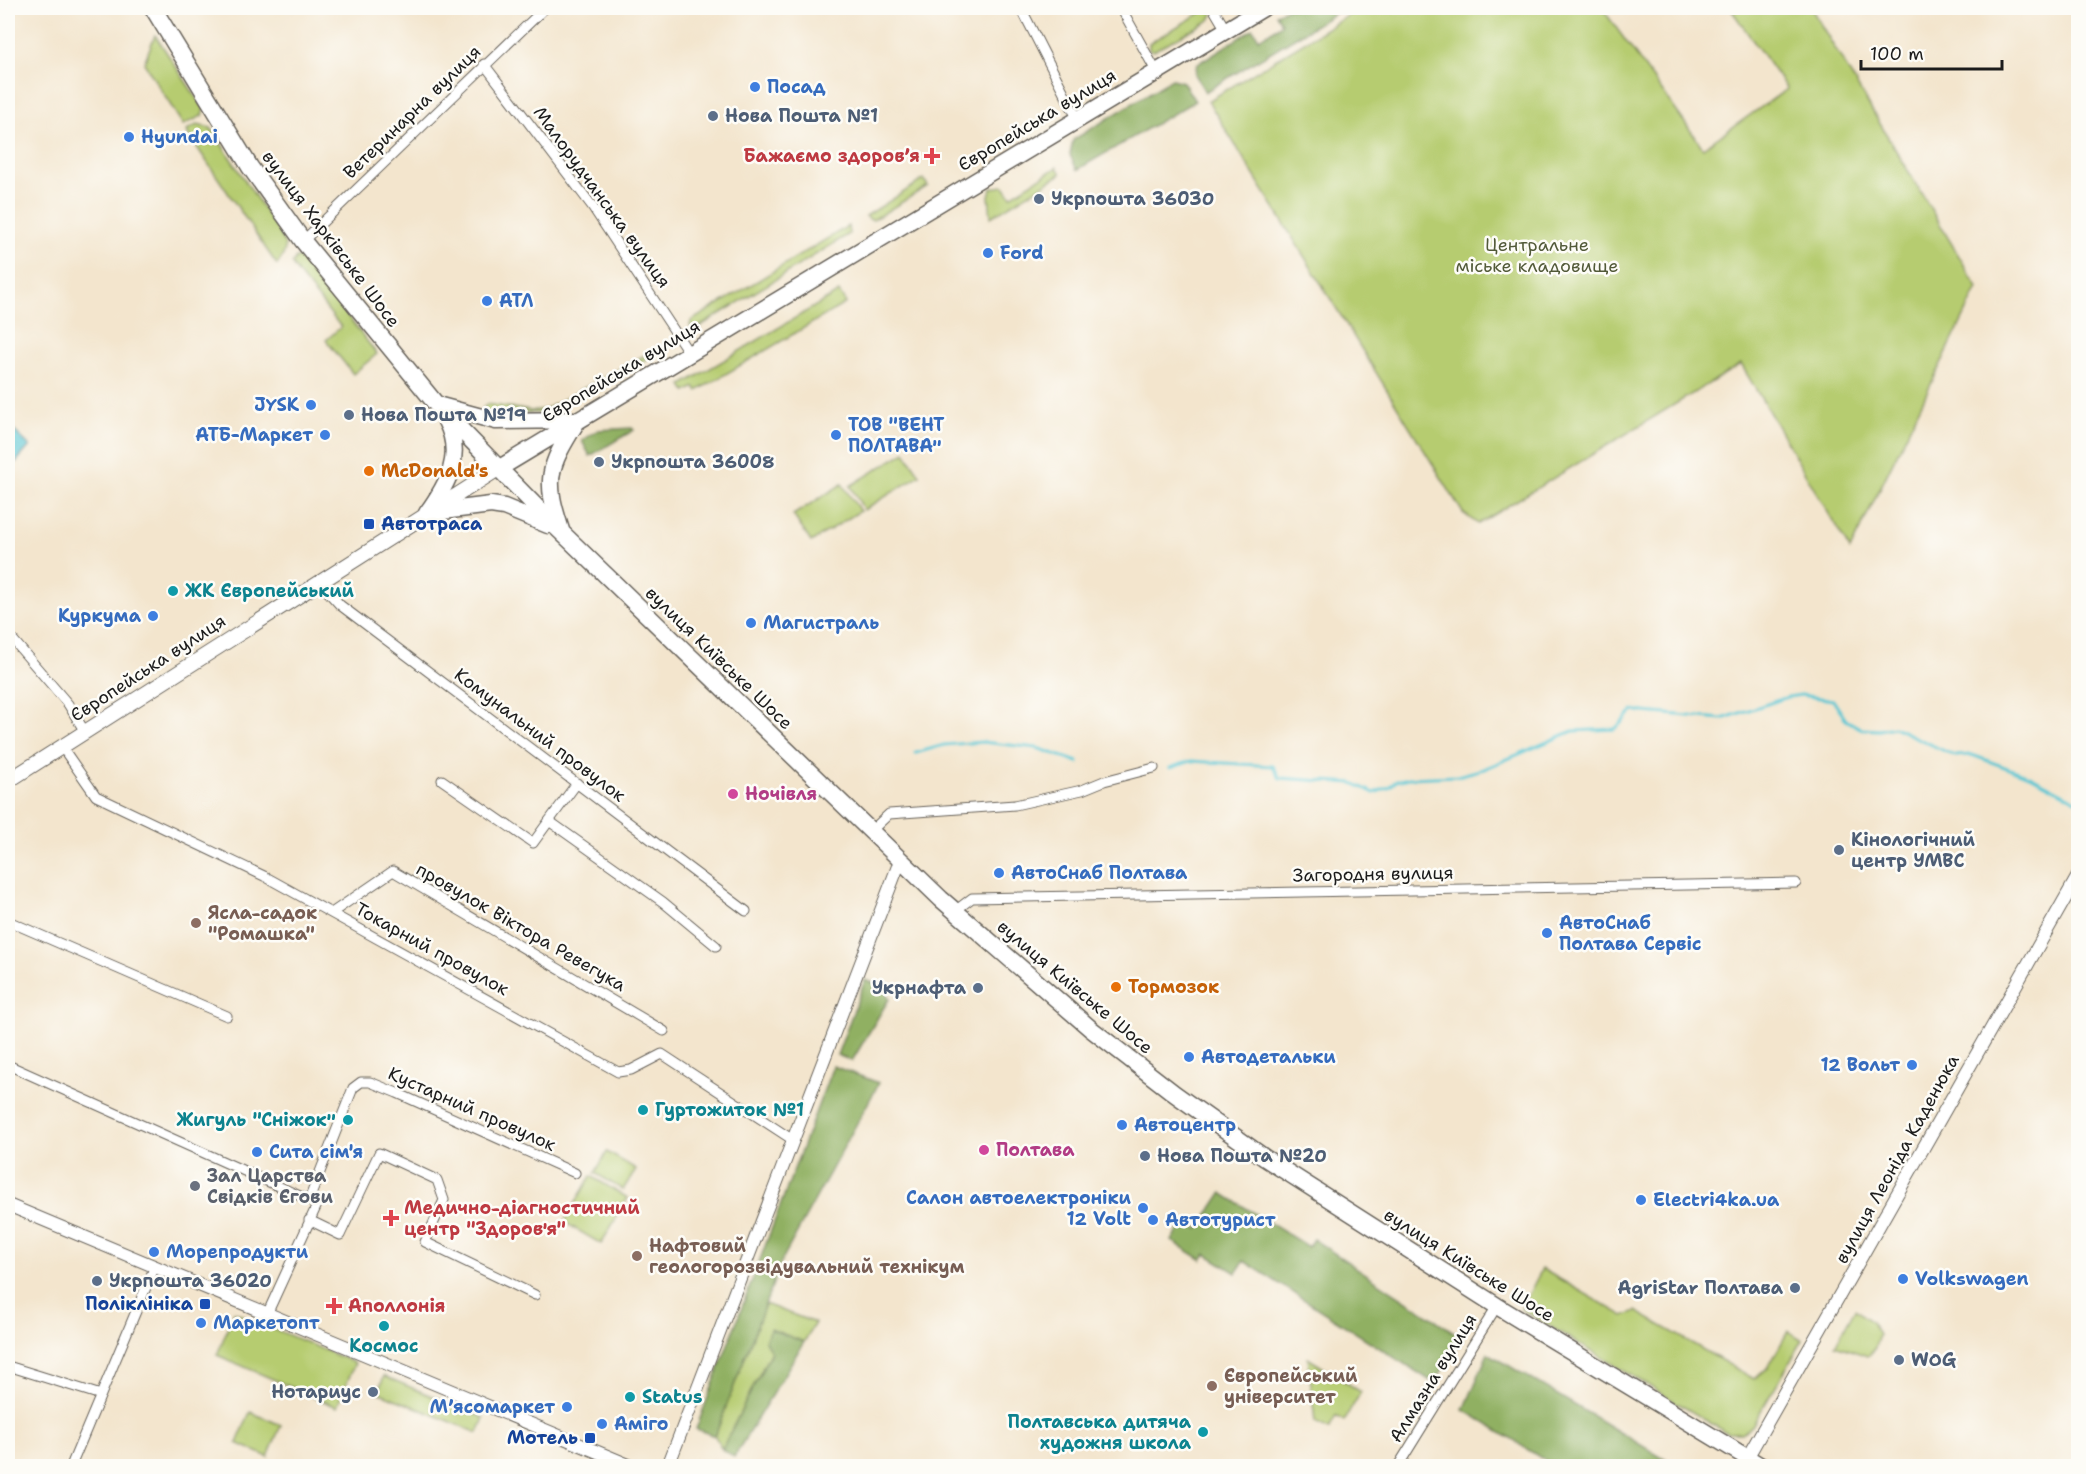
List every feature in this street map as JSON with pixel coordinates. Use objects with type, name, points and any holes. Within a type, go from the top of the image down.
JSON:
[{"type":"highway","name":"вулиця Харківське Шосе","points":[[153,8],[250,167],[303,241],[454,423]]},
{"type":"highway","name":"Європейська вулиця","points":[[498,469],[1263,8]]},
{"type":"highway","points":[[436,404],[496,421],[578,420]]},
{"type":"highway","points":[[427,513],[446,484],[455,454],[452,435],[436,404]]},
{"type":"highway","points":[[562,533],[552,501],[550,473],[578,420]]},
{"type":"highway","name":"вулиця Київське Шосе","points":[[454,423],[562,533],[900,861],[1091,1029],[1174,1094],[1328,1200],[1754,1462]]},
{"type":"highway","points":[[427,513],[491,505],[521,512],[562,533]]},
{"type":"main road","name":"Європейська вулиця","points":[[8,781],[498,469]]},
{"type":"street","name":"Ветеринарна вулиця","points":[[303,241],[484,64],[545,8]]},
{"type":"street","points":[[1021,8],[1077,118]]},
{"type":"street","points":[[1121,8],[1156,71]]},
{"type":"street","points":[[1212,8],[1226,30]]},
{"type":"street","name":"Малорудчанська вулиця","points":[[484,64],[592,206],[689,353]]},
{"type":"street","name":"Комунальний провулок","points":[[319,582],[340,605],[746,911]]},
{"type":"street","points":[[8,634],[68,704],[85,732]]},
{"type":"street","name":"Токарний провулок","points":[[62,747],[96,796],[264,876],[333,912],[618,1072],[632,1070],[662,1054],[793,1140]]},
{"type":"street","points":[[870,832],[889,814],[1015,805],[1082,790],[1104,781],[1154,768]]},
{"type":"street","points":[[442,780],[533,843],[577,783]]},
{"type":"street","points":[[549,821],[663,902],[716,946]]},
{"type":"street","points":[[668,1467],[900,861]]},
{"type":"street","name":"провулок Віктора Ревегука","points":[[333,912],[393,871],[664,1031]]},
{"type":"street","name":"вулиця Леоніда Каденюка","points":[[1754,1462],[2079,876]]},
{"type":"street","name":"Загородня вулиця","points":[[955,911],[962,903],[972,898],[1796,883]]},
{"type":"street","points":[[8,921],[227,1016]]},
{"type":"street","points":[[8,1065],[309,1200]]},
{"type":"street","name":"Кустарний провулок","points":[[268,1312],[317,1205],[309,1200],[353,1088],[361,1082],[370,1082],[397,1093],[575,1173]]},
{"type":"street","points":[[309,1220],[340,1235],[379,1153],[437,1180],[444,1200],[425,1242],[535,1295]]},
{"type":"street","points":[[8,1205],[268,1312],[632,1467]]},
{"type":"street","points":[[71,1467],[155,1266]]},
{"type":"street","name":"Алмазна вулиця","points":[[1398,1467],[1497,1306]]},
{"type":"street","points":[[8,1366],[101,1395]]},
{"type":"green space","points":[[1209,8],[1213,14],[1210,20],[1153,51],[1149,49],[1149,43]]},
{"type":"green space","points":[[1287,8],[1344,8],[1205,92],[1195,74],[1197,64],[1253,29],[1259,39],[1282,24],[1276,14]]},
{"type":"green space","name":"Центральне міське кладовище","points":[[1360,8],[1602,8],[1703,148],[1787,89],[1730,8],[1811,8],[1978,288],[1850,550],[1741,364],[1478,524],[1463,513],[1208,101]]},
{"type":"green space","points":[[155,35],[204,109],[202,116],[183,125],[144,63]]},
{"type":"green space","points":[[1172,79],[1183,82],[1195,101],[1077,170],[1070,155],[1073,140]]},
{"type":"green space","points":[[197,125],[211,128],[281,236],[285,244],[285,252],[277,265],[188,134],[187,130]]},
{"type":"green space","points":[[1057,167],[1061,174],[991,217],[989,196],[991,188],[1004,186],[1011,196]]},
{"type":"green space","points":[[924,179],[928,186],[873,220],[866,216]]},
{"type":"green space","points":[[848,226],[849,234],[696,329],[690,326],[691,321]]},
{"type":"green space","points":[[302,257],[377,354],[353,374],[326,340],[341,327],[292,264],[296,258]]},
{"type":"green space","points":[[839,292],[846,303],[697,391],[695,387],[686,392],[682,385]]},
{"type":"green space","points":[[643,356],[650,358],[547,413],[486,413],[483,408],[487,404],[532,411],[546,409]]},
{"type":"green space","points":[[632,428],[634,430],[590,456],[582,441],[598,430]]},
{"type":"green space","points":[[905,452],[920,475],[864,510],[850,486]]},
{"type":"green space","points":[[842,484],[860,511],[811,542],[793,515]]},
{"type":"green space","points":[[865,980],[882,986],[889,999],[852,1061],[837,1055]]},
{"type":"green space","points":[[833,1066],[879,1083],[782,1260],[715,1436],[696,1429]]},
{"type":"green space","points":[[607,1152],[636,1169],[623,1190],[595,1173]]},
{"type":"green space","points":[[591,1176],[628,1198],[601,1244],[564,1222]]},
{"type":"green space","points":[[1222,1193],[1308,1247],[1313,1239],[1463,1338],[1434,1383],[1244,1261],[1236,1273],[1206,1254],[1202,1260],[1172,1241],[1184,1221],[1198,1229]]},
{"type":"green space","points":[[1542,1269],[1624,1316],[1636,1311],[1754,1379],[1768,1368],[1788,1331],[1803,1340],[1752,1426],[1741,1433],[1727,1433],[1521,1309]]},
{"type":"green space","points":[[765,1304],[815,1323],[804,1342],[770,1329],[771,1351],[722,1449],[715,1436]]},
{"type":"green space","points":[[1855,1309],[1871,1322],[1879,1335],[1874,1350],[1868,1356],[1835,1345]]},
{"type":"green space","points":[[234,1312],[355,1363],[337,1407],[217,1355]]},
{"type":"green space","points":[[770,1329],[804,1342],[734,1457],[722,1449],[771,1352],[765,1341]]},
{"type":"green space","points":[[1488,1353],[1676,1466],[1554,1466],[1464,1410]]},
{"type":"green space","points":[[1308,1358],[1361,1392],[1344,1421],[1336,1416],[1329,1429],[1315,1422]]},
{"type":"green space","points":[[384,1376],[484,1418],[478,1433],[378,1392]]},
{"type":"green space","points":[[250,1412],[281,1425],[268,1457],[237,1443]]},
{"type":"water","points":[[8,425],[30,446],[8,471]]},
{"type":"waterway","points":[[1170,768],[1191,761],[1273,766],[1280,778],[1353,783],[1374,793],[1389,787],[1396,781],[1409,778],[1457,776],[1484,769],[1573,731],[1615,729],[1633,711],[1722,719],[1788,697],[1801,695],[1833,700],[1846,720],[1862,729],[1879,730],[1894,727],[1955,756],[1972,755],[2032,777],[2078,801]]},
{"type":"waterway","points":[[916,753],[944,745],[982,742],[1037,748],[1078,762]]},
{"type":"place","name":"Посад","points":[[755,87]]},
{"type":"place","name":"Нова Пошта №1","points":[[713,116]]},
{"type":"place","name":"Hyundai","points":[[129,137]]},
{"type":"place","name":"Бажаємо здоровʼя","points":[[932,156]]},
{"type":"place","name":"Укрпошта 36030","points":[[1039,199]]},
{"type":"place","name":"Ford","points":[[988,253]]},
{"type":"place","name":"АТЛ","points":[[487,301]]},
{"type":"place","name":"JYSK","points":[[311,405]]},
{"type":"place","name":"Нова Пошта №19","points":[[349,415]]},
{"type":"place","name":"АТБ-Маркет","points":[[325,435]]},
{"type":"place","name":"ТОВ \"ВЕНТ ПОЛТАВА\"","points":[[836,435]]},
{"type":"place","name":"Укрпошта 36008","points":[[599,462]]},
{"type":"place","name":"McDonald's","points":[[369,471]]},
{"type":"place","name":"Автотраса","points":[[369,524]]},
{"type":"place","name":"ЖК Європейський","points":[[173,591]]},
{"type":"place","name":"Куркума","points":[[153,616]]},
{"type":"place","name":"Магистраль","points":[[751,623]]},
{"type":"place","name":"Ночівля","points":[[733,794]]},
{"type":"place","name":"Кінологічний центр УМВС","points":[[1839,850]]},
{"type":"place","name":"АвтоСнаб Полтава","points":[[999,873]]},
{"type":"place","name":"Ясла-садок \"Ромашка\"","points":[[196,923]]},
{"type":"place","name":"АвтоСнаб Полтава Сервіс","points":[[1547,933]]},
{"type":"place","name":"Тормозок","points":[[1116,987]]},
{"type":"place","name":"Укрнафта","points":[[978,988]]},
{"type":"place","name":"Автодетальки","points":[[1189,1057]]},
{"type":"place","name":"12 Вольт","points":[[1912,1065]]},
{"type":"place","name":"Гуртожиток №1","points":[[643,1110]]},
{"type":"place","name":"Жигуль \"Сніжок\"","points":[[348,1120]]},
{"type":"place","name":"Автоцентр","points":[[1122,1125]]},
{"type":"place","name":"Полтава","points":[[984,1150]]},
{"type":"place","name":"Сита сім'я","points":[[257,1152]]},
{"type":"place","name":"Нова Пошта №20","points":[[1145,1156]]},
{"type":"place","name":"Зал Царства Cвідків Єгови","points":[[195,1186]]},
{"type":"place","name":"Electri4ka.ua","points":[[1641,1200]]},
{"type":"place","name":"Салон автоелектроніки 12 Volt","points":[[1143,1208]]},
{"type":"place","name":"Медично-діагностичний центр \"Здоров'я\"","points":[[391,1218]]},
{"type":"place","name":"Автотурист","points":[[1153,1220]]},
{"type":"place","name":"Морепродукти","points":[[154,1252]]},
{"type":"place","name":"Нафтовий геологорозвідувальний технікум","points":[[637,1256]]},
{"type":"place","name":"Volkswagen","points":[[1903,1279]]},
{"type":"place","name":"Укрпошта 36020","points":[[97,1281]]},
{"type":"place","name":"AgriStar Полтава","points":[[1795,1288]]},
{"type":"place","name":"Поліклініка","points":[[205,1304]]},
{"type":"place","name":"Аполлонія","points":[[334,1306]]},
{"type":"place","name":"Маркетопт","points":[[201,1323]]},
{"type":"place","name":"Космос","points":[[384,1326]]},
{"type":"place","name":"WOG","points":[[1899,1360]]},
{"type":"place","name":"Європейський університет","points":[[1212,1386]]},
{"type":"place","name":"Нотариус","points":[[373,1392]]},
{"type":"place","name":"Status","points":[[630,1397]]},
{"type":"place","name":"Мʼясомаркет","points":[[567,1407]]},
{"type":"place","name":"Аміго","points":[[602,1424]]},
{"type":"place","name":"Полтавська дитяча художня школа","points":[[1203,1432]]},
{"type":"place","name":"Мотель","points":[[590,1438]]}]
